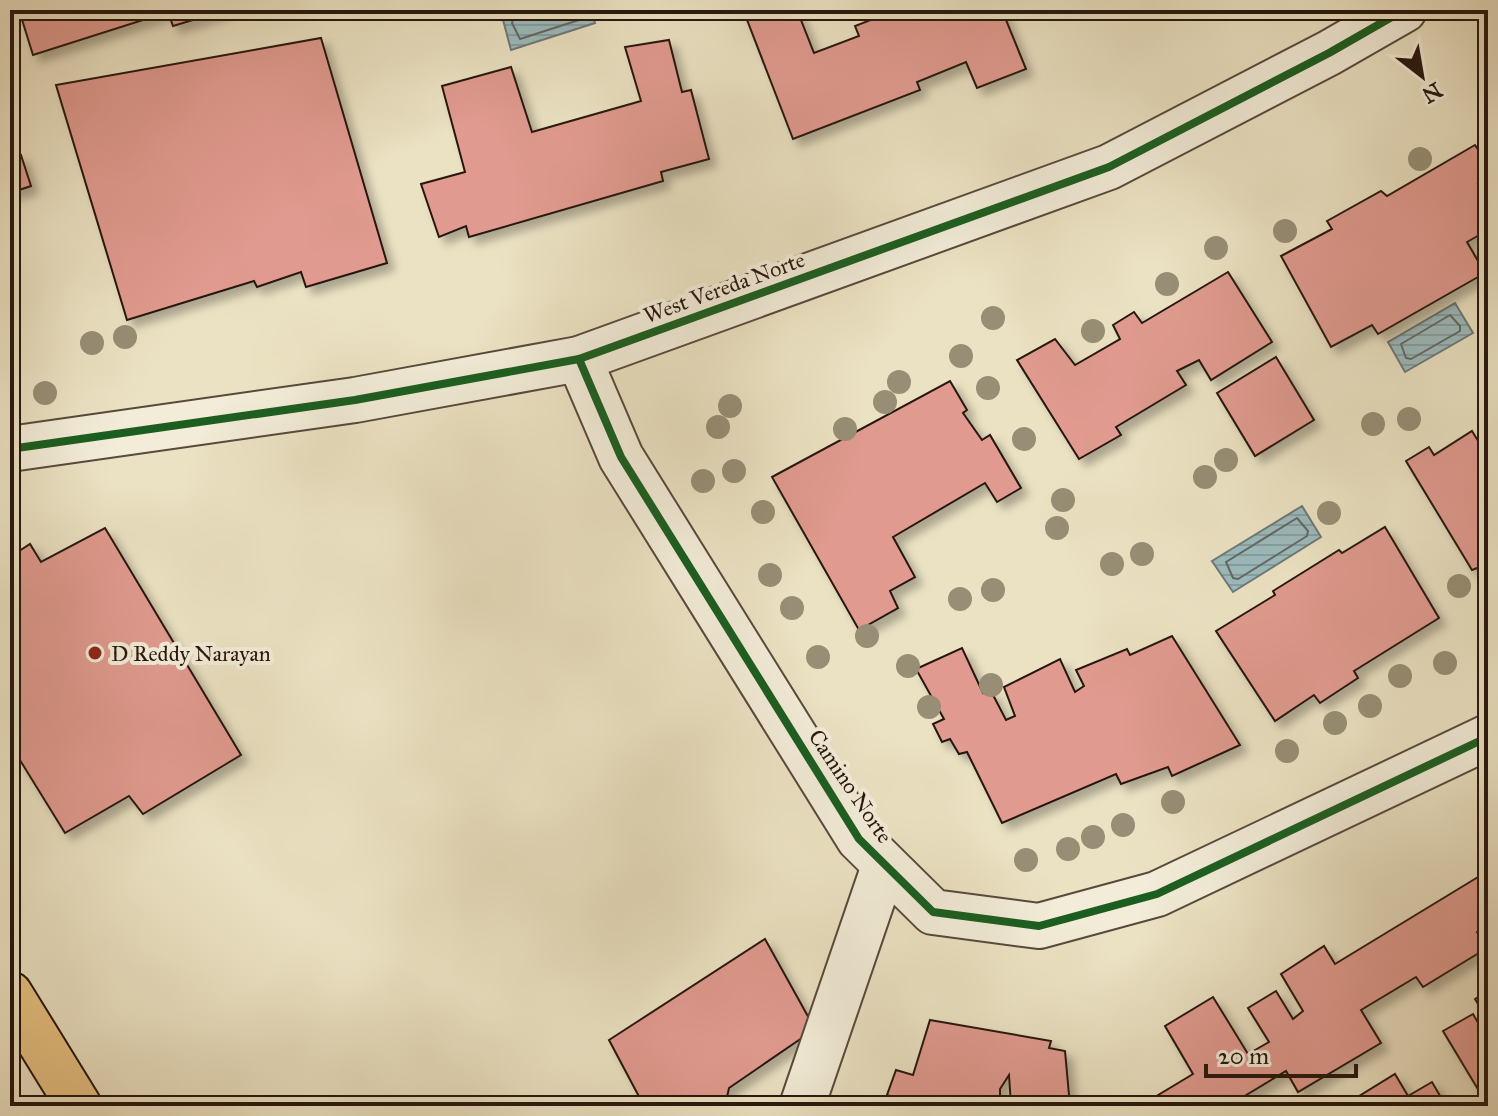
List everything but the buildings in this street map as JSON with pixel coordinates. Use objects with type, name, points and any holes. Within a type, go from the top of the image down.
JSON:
[{"type":"main road","points":[[10,994],[79,1106]]},
{"type":"street","name":"West Vereda Norte","points":[[10,449],[355,400],[579,359],[1109,167],[1329,53],[1404,10]]},
{"type":"street","name":"Camino Norte","points":[[579,359],[621,457],[859,839],[933,912],[1039,926],[1157,894],[1488,737]]},
{"type":"street","points":[[802,1106],[884,866]]},
{"type":"water","points":[[520,10],[591,10],[595,23],[511,50],[502,16]]},
{"type":"water","points":[[1455,303],[1473,333],[1405,372],[1388,342]]},
{"type":"water","points":[[1302,506],[1321,537],[1233,592],[1212,561]]},
{"type":"cycle path","points":[[10,449],[355,400],[579,359],[1109,167],[1329,53],[1404,10]]},
{"type":"cycle path","points":[[579,359],[621,457],[859,839],[933,912],[1039,926],[1157,894],[1488,737]]},
{"type":"place","name":"D Reddy Narayan","points":[[95,653]]}]
